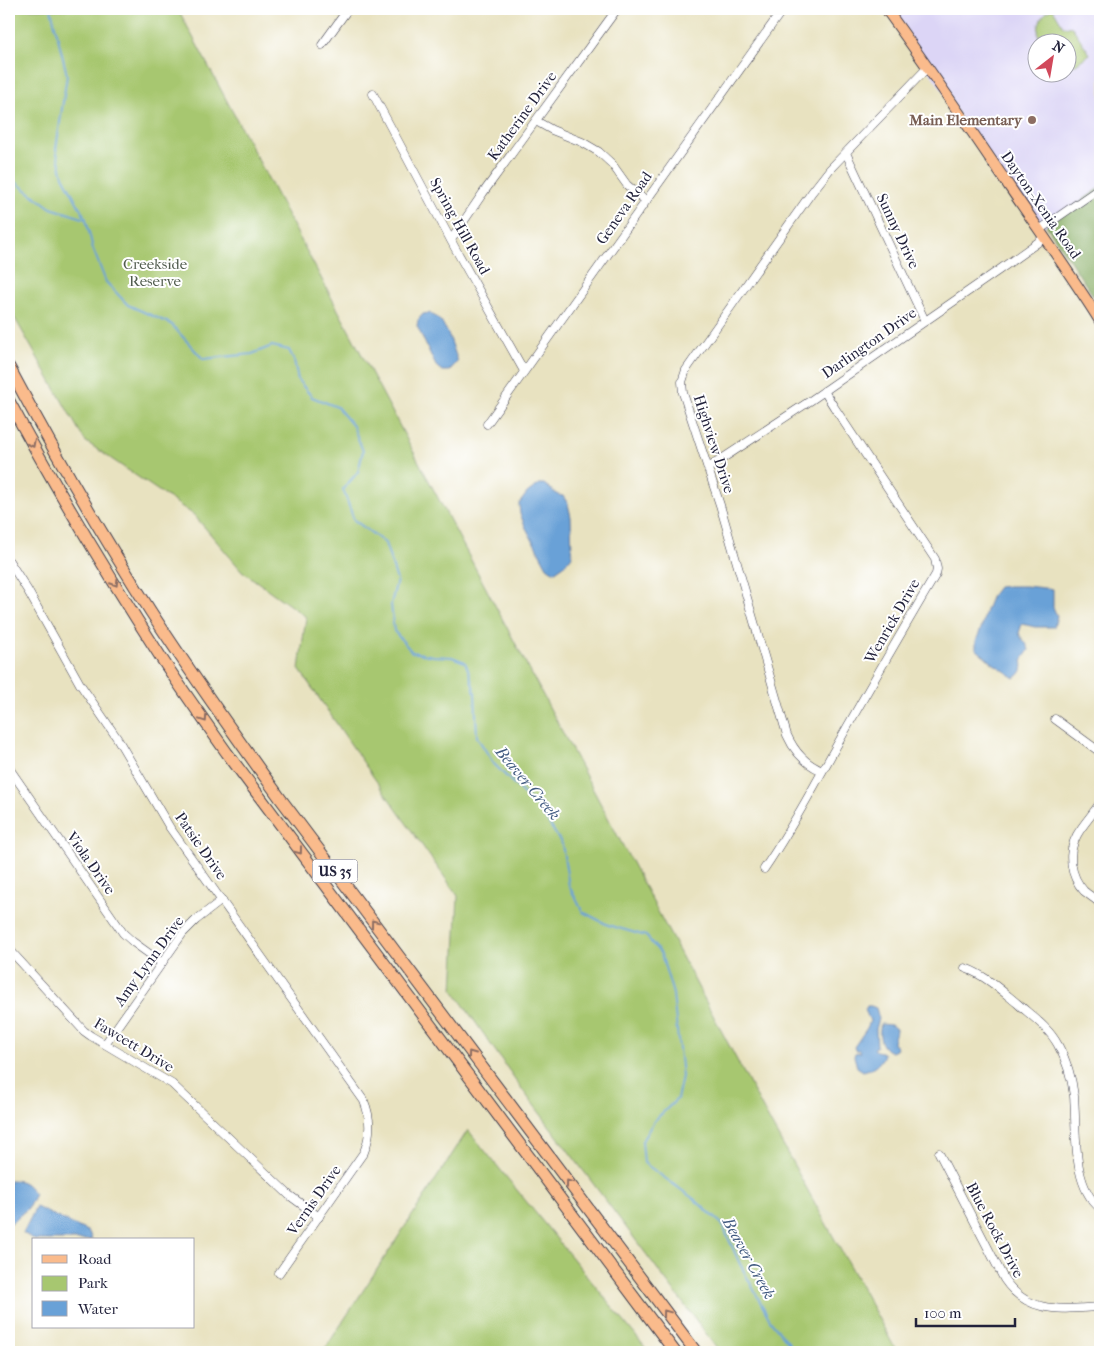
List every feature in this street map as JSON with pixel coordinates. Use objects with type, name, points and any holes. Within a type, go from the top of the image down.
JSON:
[{"type":"highway","name":"US 35","points":[[9,367],[38,422],[92,515],[214,707],[291,813],[696,1352]]},
{"type":"highway","name":"US 35","points":[[9,401],[44,465],[102,563],[163,660],[227,753],[675,1352]]},
{"type":"main road","name":"Dayton-Xenia Road","points":[[886,9],[1073,278],[1100,321]]},
{"type":"street","points":[[322,45],[348,9]]},
{"type":"street","name":"Katherine Drive","points":[[450,240],[482,193],[617,9]]},
{"type":"street","name":"Geneva Road","points":[[488,424],[783,9]]},
{"type":"street","name":"Highview Drive","points":[[822,771],[803,759],[793,747],[787,735],[736,556],[683,393],[682,382],[686,370],[812,192],[830,169],[928,67]]},
{"type":"street","name":"Spring Hill Road","points":[[373,94],[450,240],[524,371]]},
{"type":"street","points":[[536,121],[599,152],[612,164],[627,186],[646,201]]},
{"type":"street","name":"Sunny Drive","points":[[846,153],[925,321]]},
{"type":"street","name":"Darlington Drive","points":[[708,468],[993,275],[1100,188]]},
{"type":"street","name":"Wenrick Drive","points":[[764,868],[936,574],[937,569],[935,559],[824,391]]},
{"type":"street","name":"Patsie Drive","points":[[9,560],[80,684],[117,738],[170,828],[362,1096],[368,1110],[368,1142]]},
{"type":"street","points":[[1055,720],[1100,752]]},
{"type":"street","name":"Viola Drive","points":[[9,768],[123,933],[162,963]]},
{"type":"street","points":[[1100,803],[1077,835],[1071,853],[1071,862],[1073,872],[1080,886],[1100,903]]},
{"type":"street","name":"Amy Lynn Drive","points":[[105,1044],[189,926],[222,900]]},
{"type":"street","name":"Fawcett Drive","points":[[9,949],[80,1027],[91,1036],[172,1084],[289,1196],[319,1217]]},
{"type":"street","points":[[965,968],[987,980],[1041,1023],[1050,1032],[1059,1046],[1072,1082],[1078,1162],[1083,1183],[1088,1196],[1100,1208]]},
{"type":"street","name":"Vernis Drive","points":[[279,1273],[364,1152],[368,1142]]},
{"type":"street","name":"Blue Rock Drive","points":[[939,1153],[1004,1279],[1017,1295],[1031,1303],[1054,1309],[1100,1307]]},
{"type":"shaded area","name":"Main Elementary","points":[[886,9],[1100,9],[1100,188],[1039,230]]},
{"type":"green space","name":"Creekside Reserve","points":[[9,9],[178,9],[764,1111],[897,1352],[720,1352],[524,1092],[453,990],[458,896],[299,669],[306,617],[242,571],[194,515],[85,441],[9,308]]},
{"type":"green space","points":[[1053,9],[1063,26],[1072,27],[1075,32],[1038,32],[1041,19],[1047,12]]},
{"type":"green space","points":[[1076,33],[1090,54],[1076,64]]},
{"type":"green space","points":[[1100,188],[1100,306],[1046,225]]},
{"type":"green space","points":[[468,1130],[649,1352],[323,1352]]},
{"type":"water","points":[[429,313],[441,321],[451,340],[458,361],[449,371],[442,371],[436,366],[417,326],[418,320],[423,314]]},
{"type":"water","points":[[539,484],[544,484],[558,495],[563,496],[568,504],[571,517],[572,556],[554,572],[547,567],[520,514],[519,504],[527,493]]},
{"type":"water","points":[[998,587],[1053,589],[1053,607],[1057,616],[1054,627],[1035,627],[1022,624],[1019,633],[1029,650],[1022,660],[1022,670],[1015,678],[976,649],[976,641],[992,595]]},
{"type":"water","points":[[867,1006],[876,1008],[879,1019],[876,1029],[877,1047],[874,1048],[876,1051],[884,1054],[876,1066],[863,1071],[857,1067],[854,1056],[855,1053],[861,1052],[860,1050],[855,1050],[854,1047],[870,1021],[865,1010]]},
{"type":"water","points":[[881,1024],[891,1025],[896,1029],[893,1044],[897,1047],[892,1052],[882,1044]]},
{"type":"water","points":[[9,1180],[24,1183],[35,1194],[28,1208],[10,1224],[9,1223]]},
{"type":"water","points":[[36,1207],[89,1232],[91,1238],[32,1238],[23,1233]]},
{"type":"waterway","name":"Beaver Creek","points":[[51,9],[67,75],[56,149],[63,176],[86,219],[93,249],[106,282],[128,305],[171,324],[203,359],[252,354],[272,346],[289,350],[294,360],[298,380],[312,397],[337,407],[353,426],[363,451],[358,472],[343,489],[354,520],[385,543],[397,580],[391,604],[394,631],[412,652],[452,657],[465,662],[475,693],[477,737],[494,764],[541,811],[562,844],[569,886],[583,912],[608,925],[646,936],[661,954],[673,994],[682,1076],[677,1099],[654,1121],[642,1141],[644,1163],[694,1199],[722,1224],[740,1264],[770,1320],[796,1352]]},
{"type":"waterway","points":[[9,176],[51,208],[86,219]]},
{"type":"place","name":"Main Elementary","points":[[1032,120]]}]
